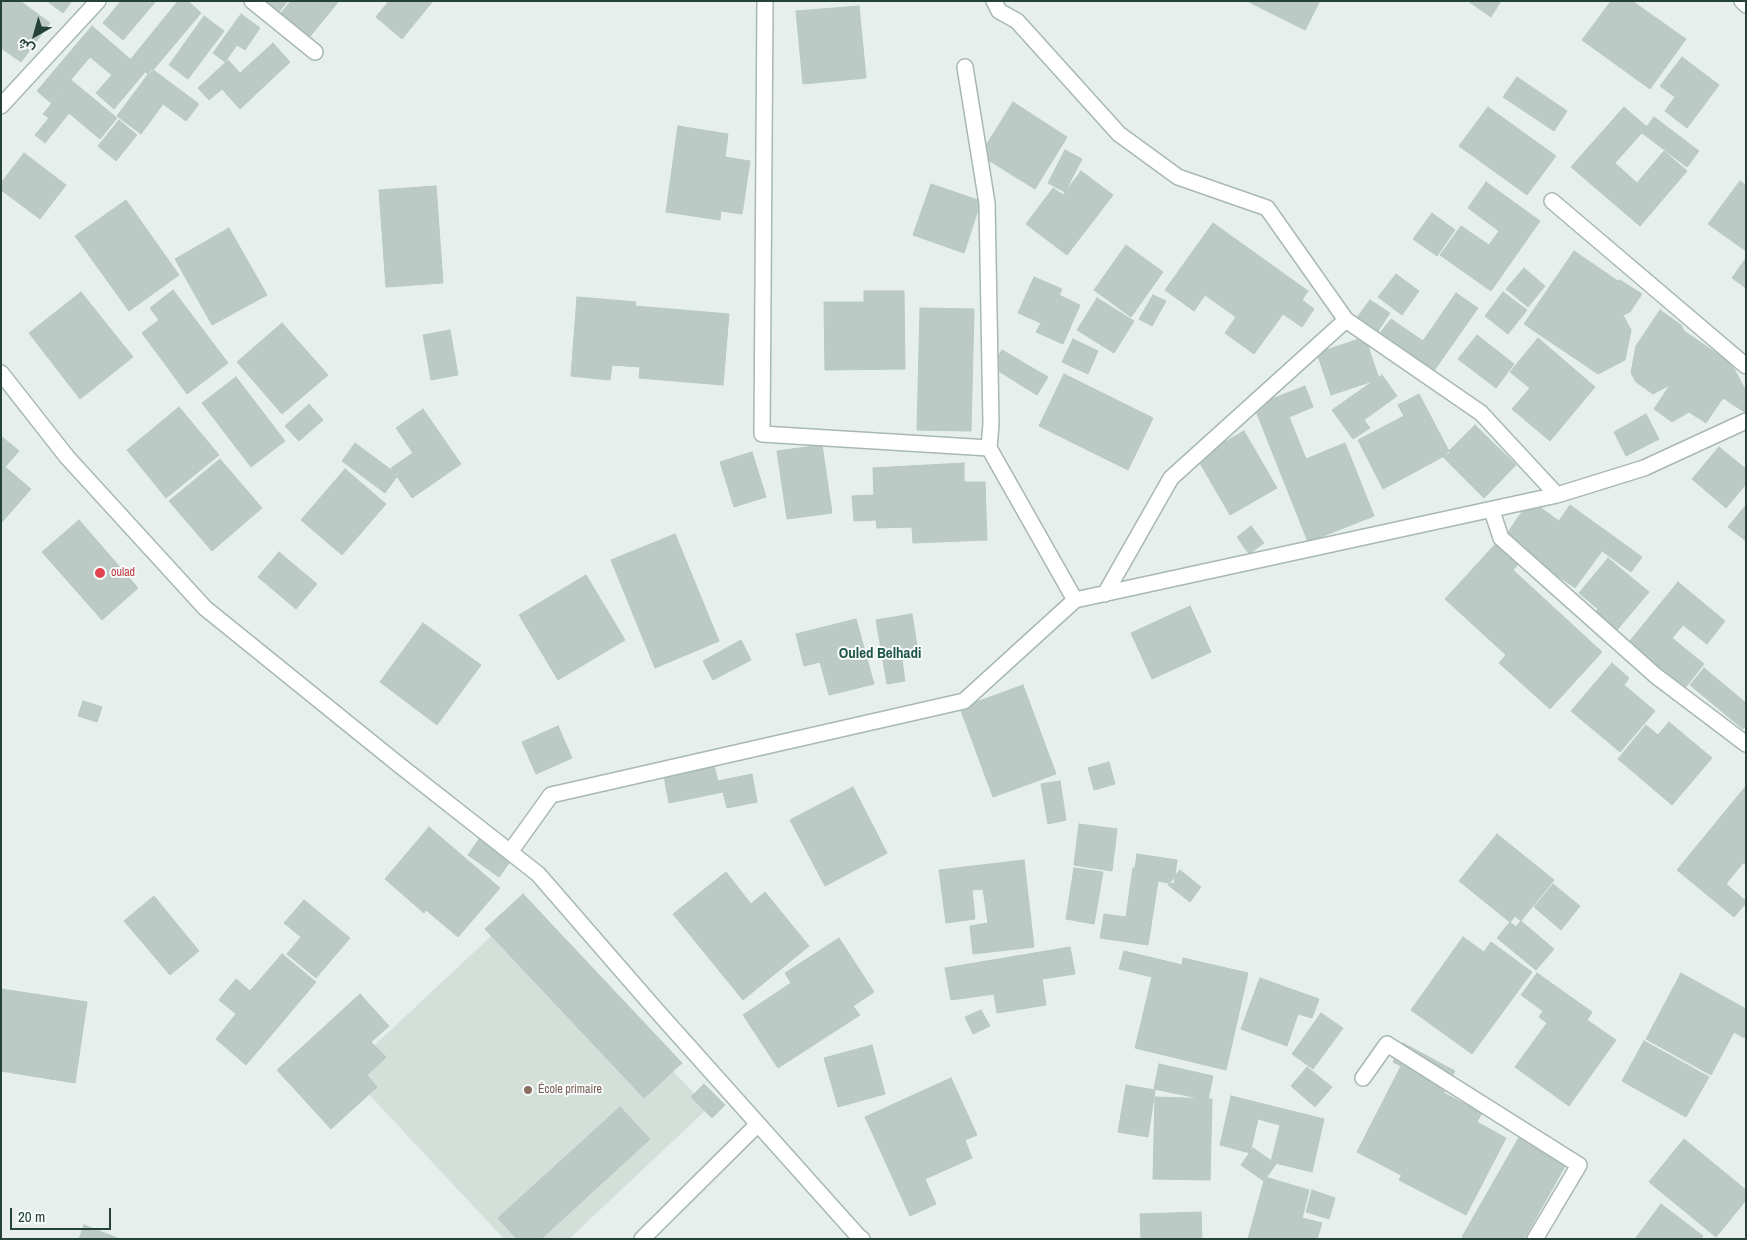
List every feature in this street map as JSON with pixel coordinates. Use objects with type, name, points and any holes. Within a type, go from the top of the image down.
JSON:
[{"type":"street","points":[[1,106],[98,1]]},
{"type":"street","points":[[252,1],[315,52]]},
{"type":"street","points":[[765,1],[762,434],[989,448]]},
{"type":"street","points":[[994,1],[999,11],[1018,21],[1119,134],[1178,177],[1267,208],[1346,320],[1481,413],[1558,494]]},
{"type":"street","points":[[1742,1],[1746,5]]},
{"type":"street","points":[[965,67],[988,203],[991,424],[989,448],[1075,600]]},
{"type":"street","points":[[1552,201],[1746,366]]},
{"type":"street","points":[[1105,594],[1171,478],[1346,320]]},
{"type":"street","points":[[1,373],[67,457],[205,608],[390,758],[538,874],[862,1239]]},
{"type":"street","points":[[510,852],[551,795],[964,701],[1075,600],[1558,494],[1644,468],[1746,421]]},
{"type":"street","points":[[1488,510],[1492,511],[1501,538],[1656,676],[1746,744]]},
{"type":"street","points":[[1363,1078],[1387,1044],[1579,1165],[1535,1239]]},
{"type":"street","points":[[642,1239],[758,1124]]},
{"type":"shaded area","name":"École primaire","points":[[520,909],[708,1108],[569,1239],[504,1239],[347,1071]]},
{"type":"building","points":[[2,1],[20,1],[50,23],[21,62],[1,48]]},
{"type":"building","points":[[47,1],[72,1],[63,13]]},
{"type":"building","points":[[121,1],[156,1],[123,40],[103,23]]},
{"type":"building","points":[[178,1],[188,1],[201,13],[149,75],[131,59]]},
{"type":"building","points":[[259,1],[288,1],[276,15]]},
{"type":"building","points":[[291,1],[339,1],[303,45],[274,21]]},
{"type":"building","points":[[389,1],[433,1],[402,39],[376,17]]},
{"type":"building","points":[[1247,1],[1320,1],[1305,30]]},
{"type":"building","points":[[1468,1],[1501,1],[1491,17]]},
{"type":"building","points":[[1611,1],[1632,1],[1686,39],[1650,89],[1582,40]]},
{"type":"building","points":[[859,6],[866,78],[803,84],[796,11]]},
{"type":"building","points":[[241,14],[260,28],[245,50],[237,45],[225,62],[213,53]]},
{"type":"building","points":[[204,16],[224,31],[188,79],[169,65]]},
{"type":"building","points":[[92,26],[145,72],[114,109],[96,93],[112,75],[90,57],[51,103],[37,91]]},
{"type":"building","points":[[273,43],[290,62],[240,109],[222,89],[209,100],[198,88],[228,60],[240,73]]},
{"type":"building","points":[[1682,57],[1719,85],[1687,128],[1665,111],[1675,97],[1660,86]]},
{"type":"building","points":[[152,69],[199,104],[186,121],[163,104],[141,134],[117,116]]},
{"type":"building","points":[[1517,77],[1567,111],[1554,131],[1503,97]]},
{"type":"building","points":[[71,80],[117,118],[100,139],[69,113],[45,143],[35,135],[49,118],[43,114]]},
{"type":"building","points":[[1013,102],[1067,137],[1035,189],[980,155]]},
{"type":"building","points":[[1488,107],[1556,156],[1527,195],[1459,146]]},
{"type":"building","points":[[1624,107],[1647,127],[1615,163],[1637,183],[1664,151],[1687,171],[1640,226],[1571,167]]},
{"type":"building","points":[[1654,117],[1699,151],[1687,167],[1642,133]]},
{"type":"building","points":[[119,120],[137,135],[116,161],[98,146]]},
{"type":"building","points":[[678,126],[728,134],[725,157],[750,161],[742,214],[721,211],[720,220],[666,212]]},
{"type":"building","points":[[1065,150],[1082,159],[1065,192],[1048,183]]},
{"type":"building","points":[[24,153],[66,185],[40,219],[1,190],[1,183]]},
{"type":"building","points":[[1081,171],[1113,195],[1067,255],[1026,224],[1053,188],[1063,195]]},
{"type":"building","points":[[1740,181],[1746,185],[1746,251],[1708,224]]},
{"type":"building","points":[[1486,182],[1540,221],[1491,291],[1440,255],[1461,226],[1489,245],[1499,231],[1468,208]]},
{"type":"building","points":[[931,184],[981,201],[964,253],[913,235]]},
{"type":"building","points":[[436,186],[443,283],[386,287],[379,190]]},
{"type":"building","points":[[126,200],[179,275],[129,311],[75,236]]},
{"type":"building","points":[[1432,213],[1455,230],[1437,256],[1413,239]]},
{"type":"building","points":[[1213,223],[1308,291],[1302,300],[1314,309],[1302,327],[1283,314],[1254,354],[1225,333],[1236,317],[1205,295],[1194,311],[1165,290]]},
{"type":"building","points":[[229,228],[267,295],[212,325],[175,259]]},
{"type":"building","points":[[1126,245],[1163,272],[1131,317],[1094,290]]},
{"type":"building","points":[[1574,251],[1618,281],[1620,280],[1642,294],[1630,312],[1623,315],[1631,330],[1625,360],[1598,374],[1524,324]]},
{"type":"building","points":[[1746,258],[1746,288],[1732,278]]},
{"type":"building","points":[[1524,268],[1545,286],[1528,307],[1506,289]]},
{"type":"building","points":[[1396,274],[1419,291],[1402,315],[1378,297]]},
{"type":"building","points":[[1034,277],[1062,289],[1059,295],[1080,305],[1063,344],[1036,332],[1041,323],[1018,313]]},
{"type":"building","points":[[173,290],[228,363],[187,394],[142,333],[159,320],[150,308]]},
{"type":"building","points":[[864,291],[904,291],[905,369],[825,370],[824,302],[864,302]]},
{"type":"building","points":[[81,292],[133,357],[80,399],[29,333]]},
{"type":"building","points":[[1503,292],[1527,310],[1508,334],[1485,316]]},
{"type":"building","points":[[1456,293],[1478,308],[1431,375],[1377,337],[1391,319],[1423,341]]},
{"type":"building","points":[[1153,295],[1166,301],[1152,326],[1139,319]]},
{"type":"building","points":[[577,297],[636,302],[635,306],[729,314],[723,385],[639,378],[640,367],[612,365],[610,380],[571,376]]},
{"type":"building","points":[[1097,298],[1134,321],[1114,353],[1077,330]]},
{"type":"building","points":[[1370,300],[1390,313],[1376,334],[1355,320]]},
{"type":"building","points":[[920,308],[974,309],[971,431],[917,430]]},
{"type":"building","points":[[1660,310],[1681,325],[1684,331],[1731,363],[1746,391],[1746,413],[1723,398],[1706,423],[1689,412],[1672,422],[1654,409],[1670,385],[1653,394],[1636,382],[1631,373],[1636,346]]},
{"type":"building","points":[[282,323],[328,375],[282,414],[237,362]]},
{"type":"building","points":[[450,330],[458,375],[431,380],[423,335]]},
{"type":"building","points":[[1477,335],[1514,364],[1496,388],[1458,359]]},
{"type":"building","points":[[1365,337],[1379,379],[1331,395],[1317,353]]},
{"type":"building","points":[[1538,338],[1595,387],[1550,441],[1512,409],[1530,388],[1510,372]]},
{"type":"building","points":[[1073,339],[1098,351],[1088,374],[1062,362]]},
{"type":"building","points":[[1002,350],[1048,377],[1037,395],[992,367]]},
{"type":"building","points":[[1064,374],[1153,418],[1128,470],[1039,426]]},
{"type":"building","points":[[1382,375],[1397,396],[1364,420],[1370,428],[1353,439],[1332,410]]},
{"type":"building","points":[[236,377],[285,441],[251,467],[202,403]]},
{"type":"building","points":[[1305,386],[1313,407],[1289,417],[1306,459],[1345,443],[1374,516],[1308,542],[1254,406]]},
{"type":"building","points":[[1419,394],[1450,453],[1383,489],[1358,440],[1404,416],[1398,405]]},
{"type":"building","points":[[309,404],[323,420],[299,441],[285,426]]},
{"type":"building","points":[[179,407],[219,455],[166,498],[127,450]]},
{"type":"building","points":[[423,409],[461,464],[412,498],[391,468],[413,453],[396,428]]},
{"type":"building","points":[[1646,414],[1659,439],[1626,456],[1614,432]]},
{"type":"building","points":[[1475,425],[1516,465],[1484,498],[1443,457]]},
{"type":"building","points":[[1244,431],[1277,488],[1230,515],[1197,458]]},
{"type":"building","points":[[1,436],[19,451],[5,467],[31,489],[2,522]]},
{"type":"building","points":[[355,443],[398,475],[385,493],[342,461]]},
{"type":"building","points":[[822,445],[832,513],[787,519],[777,451]]},
{"type":"building","points":[[1719,447],[1746,469],[1746,484],[1726,508],[1692,479]]},
{"type":"building","points":[[752,452],[766,497],[734,507],[720,462]]},
{"type":"building","points":[[220,459],[262,508],[212,551],[169,501]]},
{"type":"building","points":[[964,463],[964,482],[985,482],[987,540],[913,543],[912,527],[877,528],[876,520],[854,521],[852,496],[874,495],[873,468]]},
{"type":"building","points":[[345,469],[386,504],[342,555],[301,520]]},
{"type":"building","points":[[1530,500],[1559,521],[1570,505],[1642,557],[1631,572],[1602,551],[1575,588],[1504,538]]},
{"type":"building","points":[[1746,505],[1746,541],[1728,527]]},
{"type":"building","points":[[79,520],[138,588],[102,620],[42,552]]},
{"type":"building","points":[[1251,526],[1264,543],[1249,554],[1237,537]]},
{"type":"building","points":[[675,534],[719,641],[655,668],[611,560]]},
{"type":"building","points":[[1500,539],[1523,559],[1513,570],[1602,652],[1550,709],[1499,663],[1506,655],[1445,599]]},
{"type":"building","points":[[279,552],[317,584],[296,609],[258,577]]},
{"type":"building","points":[[1608,558],[1649,592],[1612,636],[1590,618],[1598,609],[1579,593]]},
{"type":"building","points":[[586,575],[625,640],[558,680],[519,615]]},
{"type":"building","points":[[1678,582],[1725,621],[1707,644],[1683,625],[1672,638],[1704,664],[1685,688],[1629,642]]},
{"type":"building","points":[[1190,606],[1211,652],[1152,679],[1131,633]]},
{"type":"building","points":[[912,614],[919,658],[902,660],[905,681],[887,684],[876,620]]},
{"type":"building","points":[[856,619],[874,684],[829,695],[820,662],[804,666],[796,634]]},
{"type":"building","points":[[423,623],[481,665],[437,725],[380,682]]},
{"type":"building","points":[[741,640],[751,660],[713,680],[703,661]]},
{"type":"building","points":[[1612,663],[1629,678],[1624,685],[1655,711],[1620,752],[1571,711]]},
{"type":"building","points":[[1704,668],[1746,703],[1746,726],[1743,729],[1690,685]]},
{"type":"building","points":[[1023,685],[1056,774],[993,797],[960,708]]},
{"type":"building","points":[[83,701],[102,707],[97,722],[78,716]]},
{"type":"building","points":[[1669,722],[1712,758],[1672,805],[1618,759],[1646,725],[1658,735]]},
{"type":"building","points":[[558,726],[572,758],[536,774],[522,742]]},
{"type":"building","points":[[1109,762],[1115,784],[1094,790],[1088,768]]},
{"type":"building","points":[[714,766],[718,781],[752,774],[757,802],[727,808],[723,792],[669,803],[664,776]]},
{"type":"building","points":[[1060,781],[1066,820],[1048,824],[1041,784]]},
{"type":"building","points":[[1746,786],[1746,865],[1743,863],[1726,884],[1746,901],[1734,917],[1677,870]]},
{"type":"building","points":[[853,787],[887,853],[825,886],[790,820]]},
{"type":"building","points":[[1079,824],[1117,829],[1112,871],[1074,865]]},
{"type":"building","points":[[429,827],[500,888],[458,937],[426,910],[424,913],[385,879]]},
{"type":"building","points":[[1497,834],[1554,880],[1516,927],[1459,881]]},
{"type":"building","points":[[481,836],[512,859],[499,877],[468,855]]},
{"type":"building","points":[[1137,854],[1177,860],[1174,884],[1158,881],[1148,945],[1100,938],[1104,914],[1126,917],[1133,868],[1135,868]]},
{"type":"building","points":[[1024,860],[1034,947],[973,954],[970,926],[988,923],[983,889],[972,890],[975,919],[946,923],[939,870]]},
{"type":"building","points":[[1074,868],[1103,872],[1094,924],[1066,919]]},
{"type":"building","points":[[1180,870],[1201,887],[1190,902],[1168,885]]},
{"type":"building","points":[[726,872],[751,904],[765,892],[809,946],[743,1000],[673,914]]},
{"type":"building","points":[[1553,884],[1580,906],[1561,930],[1534,907]]},
{"type":"building","points":[[523,894],[682,1063],[644,1098],[485,929]]},
{"type":"building","points":[[154,896],[199,951],[170,975],[124,921]]},
{"type":"building","points":[[304,900],[350,938],[316,978],[287,954],[301,937],[284,923]]},
{"type":"building","points":[[1515,916],[1554,949],[1536,970],[1497,938]]},
{"type":"building","points":[[1463,937],[1484,952],[1491,942],[1532,972],[1472,1054],[1411,1010]]},
{"type":"building","points":[[839,938],[874,992],[853,1006],[860,1015],[778,1068],[743,1015],[791,983],[785,973]]},
{"type":"building","points":[[1070,947],[1075,974],[1042,979],[1046,1005],[997,1013],[994,994],[951,1000],[945,968]]},
{"type":"building","points":[[1124,951],[1182,965],[1183,958],[1248,973],[1226,1070],[1135,1048],[1152,977],[1119,969]]},
{"type":"building","points":[[282,954],[316,982],[246,1065],[216,1039],[236,1014],[219,1000],[236,979],[250,991]]},
{"type":"building","points":[[1537,973],[1592,1012],[1587,1020],[1616,1040],[1569,1106],[1515,1067],[1547,1023],[1539,1017],[1543,1011],[1521,995]]},
{"type":"building","points":[[1681,973],[1746,1009],[1746,1035],[1744,1038],[1734,1032],[1711,1075],[1646,1039]]},
{"type":"building","points":[[1260,978],[1319,999],[1312,1018],[1298,1014],[1287,1046],[1241,1029]]},
{"type":"building","points":[[1,989],[87,1002],[75,1083],[1,1071]]},
{"type":"building","points":[[360,994],[389,1026],[371,1042],[386,1057],[367,1075],[377,1087],[331,1129],[277,1070]]},
{"type":"building","points":[[981,1010],[990,1026],[973,1034],[965,1017]]},
{"type":"building","points":[[1321,1013],[1343,1028],[1313,1069],[1292,1054]]},
{"type":"building","points":[[1644,1041],[1709,1077],[1686,1117],[1622,1081]]},
{"type":"building","points":[[1403,1043],[1455,1071],[1401,1175],[1357,1152],[1401,1066],[1393,1062]]},
{"type":"building","points":[[872,1045],[885,1094],[838,1107],[824,1058]]},
{"type":"building","points":[[1159,1064],[1213,1076],[1208,1100],[1154,1089]]},
{"type":"building","points":[[1307,1067],[1332,1087],[1315,1107],[1291,1086]]},
{"type":"building","points":[[951,1078],[977,1135],[965,1140],[972,1158],[925,1179],[936,1204],[910,1216],[865,1117]]},
{"type":"building","points":[[704,1084],[725,1105],[712,1118],[691,1097]]},
{"type":"building","points":[[1126,1085],[1155,1090],[1148,1137],[1118,1132]]},
{"type":"building","points":[[1444,1093],[1482,1113],[1477,1122],[1506,1138],[1466,1215],[1399,1180]]},
{"type":"building","points":[[1231,1096],[1324,1119],[1312,1172],[1271,1162],[1280,1125],[1258,1119],[1250,1153],[1220,1145]]},
{"type":"building","points":[[1155,1097],[1212,1099],[1210,1180],[1153,1179]]},
{"type":"building","points":[[620,1107],[650,1139],[541,1239],[517,1239],[498,1218]]},
{"type":"building","points":[[1522,1132],[1569,1159],[1524,1239],[1465,1239],[1462,1237]]},
{"type":"building","points":[[1684,1139],[1746,1190],[1746,1200],[1716,1237],[1649,1182]]},
{"type":"building","points":[[1253,1148],[1276,1164],[1264,1181],[1241,1165]]},
{"type":"building","points":[[1265,1177],[1309,1190],[1302,1218],[1322,1223],[1317,1239],[1248,1239]]},
{"type":"building","points":[[1312,1190],[1335,1198],[1329,1219],[1306,1212]]},
{"type":"building","points":[[1661,1204],[1703,1236],[1701,1239],[1635,1239]]},
{"type":"building","points":[[1201,1212],[1202,1239],[1141,1239],[1140,1214]]},
{"type":"building","points":[[84,1225],[120,1239],[79,1239]]},
{"type":"place","name":"oulad","points":[[100,573]]},
{"type":"place","name":"École primaire","points":[[528,1090]]},
{"type":"district","name":"Ouled Belhadi","points":[[880,654]]}]
